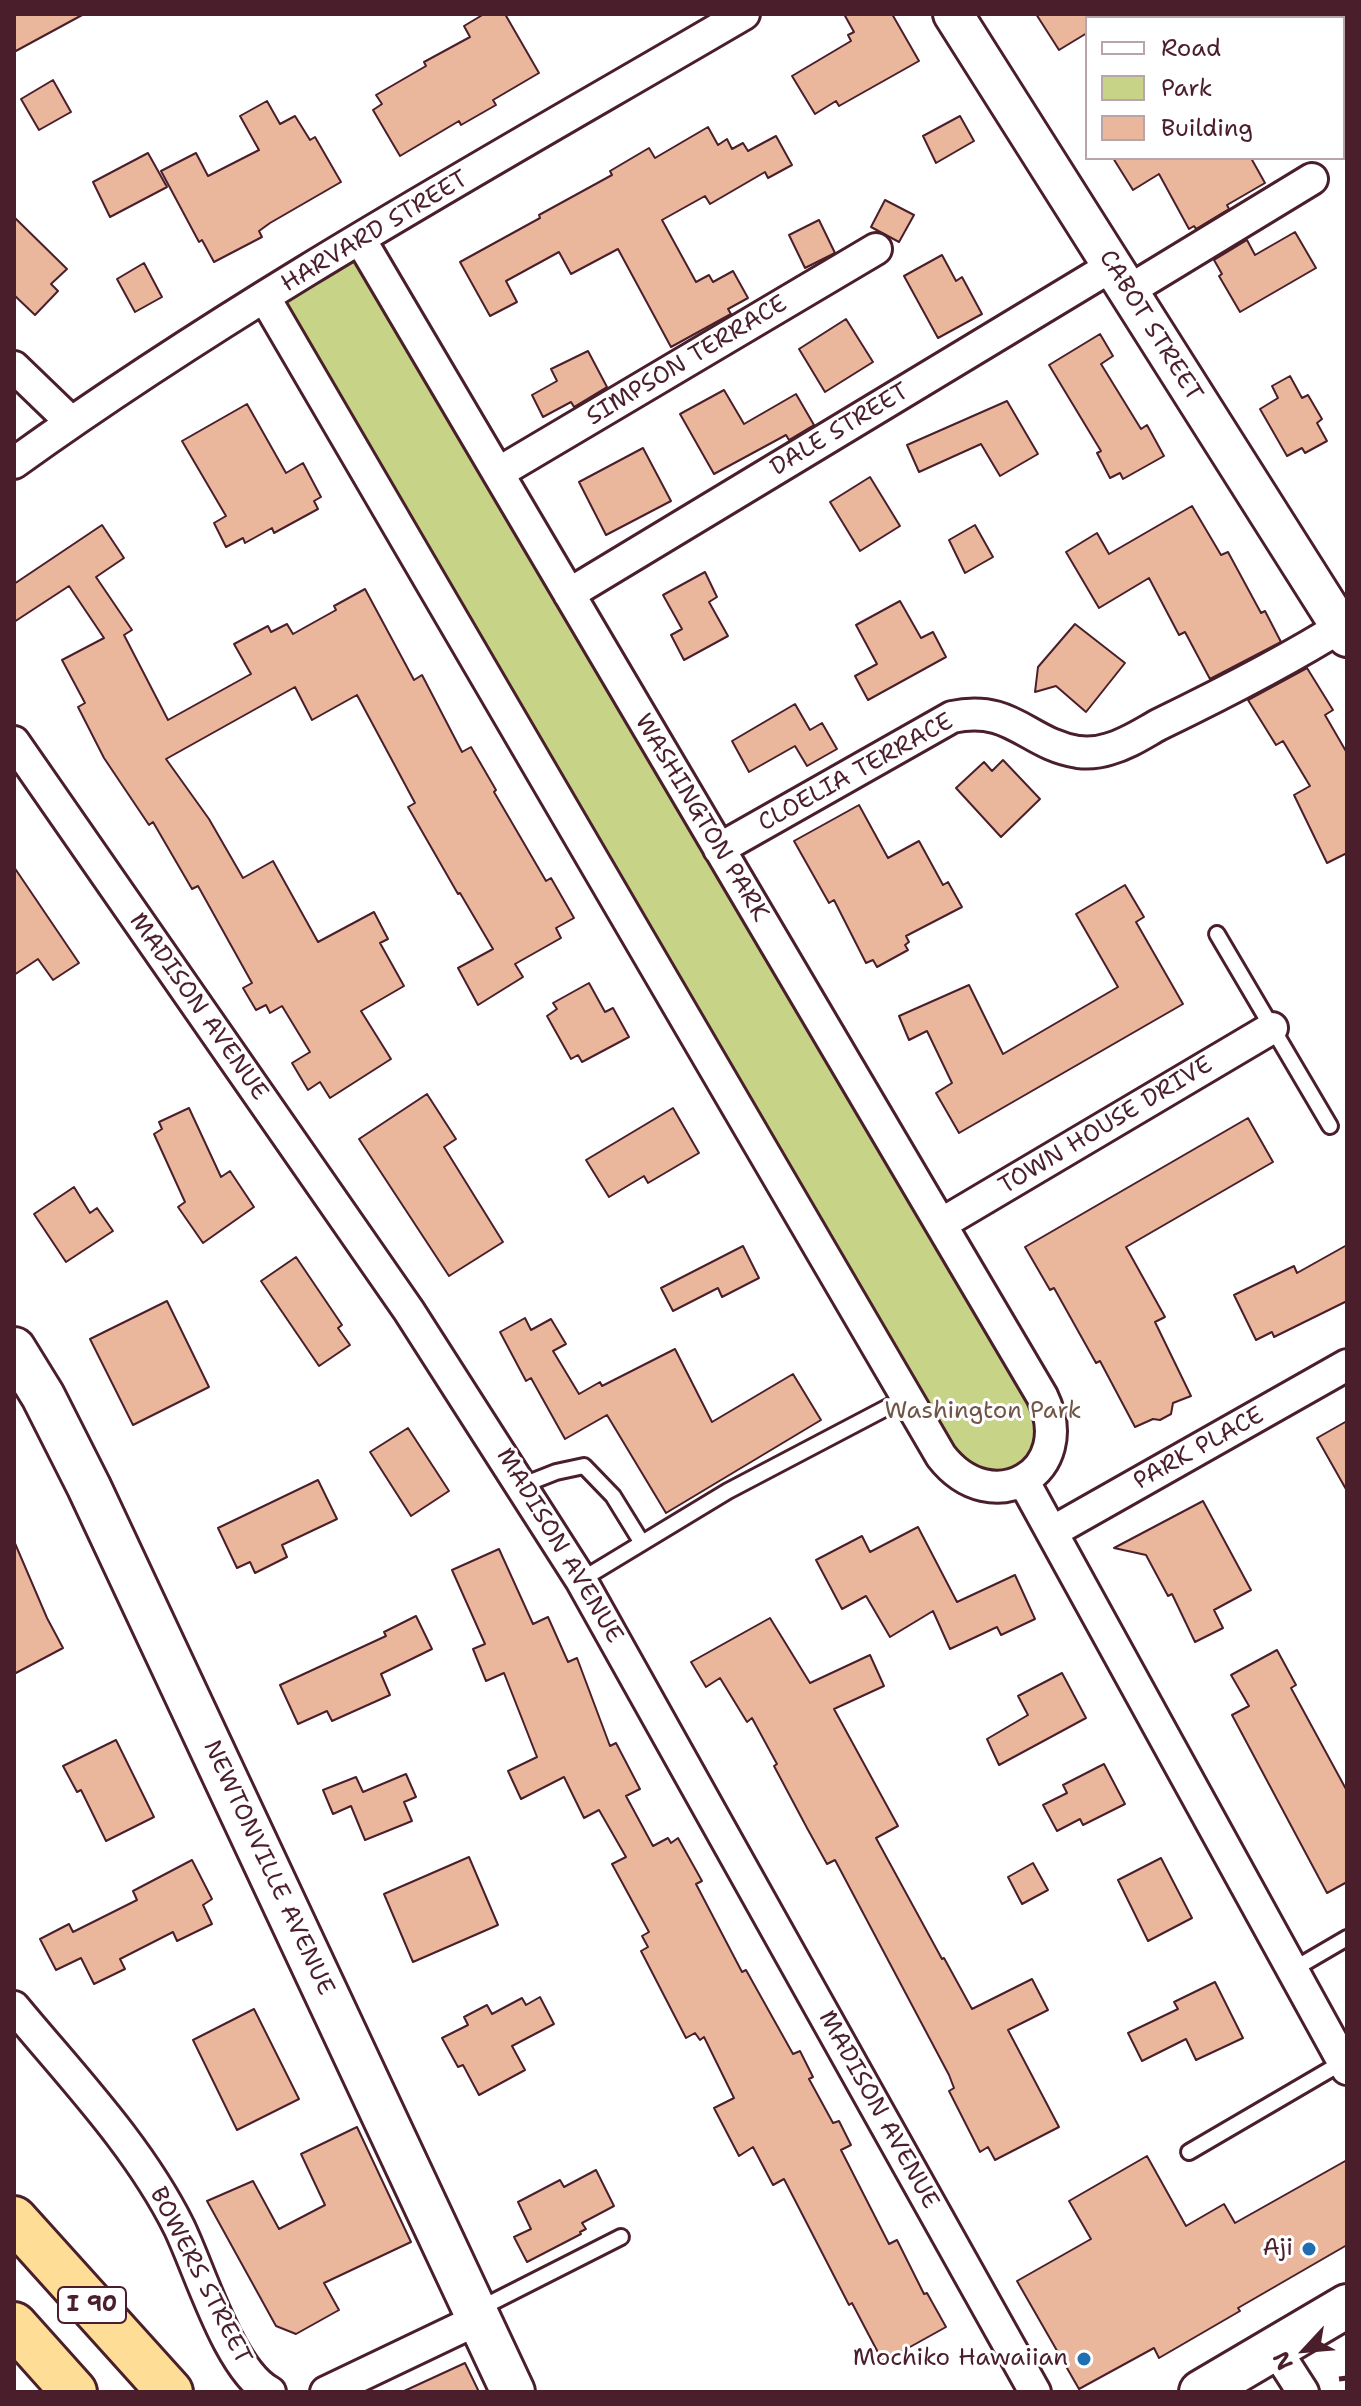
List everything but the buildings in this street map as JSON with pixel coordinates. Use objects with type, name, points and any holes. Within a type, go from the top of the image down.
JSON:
[{"type":"highway","name":"I 90","points":[[14,2219],[170,2392]]},
{"type":"highway","name":"I 90","points":[[14,2325],[74,2392]]},
{"type":"main road","name":"NEWTONVILLE AVENUE","points":[[14,1349],[43,1396],[89,1487],[513,2392]]},
{"type":"main road","points":[[1201,2392],[1347,2306]]},
{"type":"street","name":"HARVARD STREET","points":[[14,463],[71,422],[360,239],[744,14]]},
{"type":"street","name":"CABOT STREET","points":[[953,14],[1345,629]]},
{"type":"street","name":"DALE STREET","points":[[569,594],[1120,279],[1312,179]]},
{"type":"street","name":"WASHINGTON PARK","points":[[360,239],[1051,1414],[1052,1437],[1046,1457],[1023,1480]]},
{"type":"street","name":"SIMPSON TERRACE","points":[[498,473],[876,249]]},
{"type":"street","points":[[265,298],[941,1456],[954,1473],[971,1484],[995,1488],[1023,1480],[1345,2065]]},
{"type":"street","points":[[14,367],[71,422]]},
{"type":"street","name":"CLOELIA TERRACE","points":[[719,849],[952,717],[974,712],[993,715],[1011,720],[1061,748],[1081,752],[1105,751],[1204,705],[1345,629]]},
{"type":"street","name":"MADISON AVENUE","points":[[14,742],[409,1311],[523,1485],[581,1580],[1035,2392]]},
{"type":"street","name":"TOWN HOUSE DRIVE","points":[[941,1224],[1272,1028]]},
{"type":"street","name":"PARK PLACE","points":[[1052,1532],[1347,1365]]},
{"type":"street","name":"BOWERS STREET","points":[[14,2007],[126,2143],[150,2177],[180,2229],[233,2350],[250,2375],[270,2392]]},
{"type":"street","points":[[326,2392],[477,2315]]},
{"type":"street","points":[[1276,2350],[1303,2392]]},
{"type":"lane","points":[[1217,934],[1330,1126]]},
{"type":"lane","points":[[581,1580],[728,1491],[907,1397]]},
{"type":"lane","points":[[523,1485],[556,1472],[584,1466],[613,1496],[642,1543]]},
{"type":"lane","points":[[1294,1969],[1347,1938]]},
{"type":"lane","points":[[1189,2152],[1345,2065]]},
{"type":"lane","points":[[477,2315],[621,2237]]},
{"type":"path","points":[[1339,2379],[1347,2378]]},
{"type":"green space","name":"Washington Park","points":[[360,239],[1042,1396],[1046,1457],[971,1484],[265,298]]},
{"type":"place","name":"Aji","points":[[1309,2249]]},
{"type":"place","name":"Mochiko Hawaiian","points":[[1084,2359]]}]
